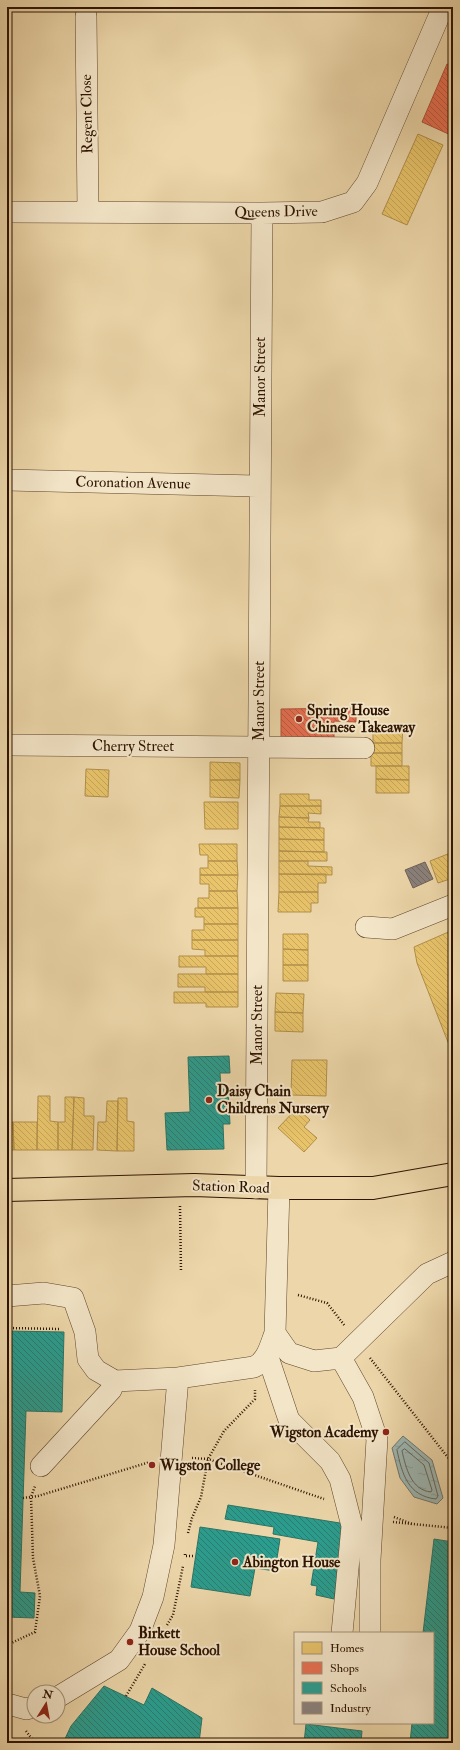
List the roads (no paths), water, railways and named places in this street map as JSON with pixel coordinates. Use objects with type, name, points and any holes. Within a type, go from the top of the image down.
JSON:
[{"type":"main road","name":"Station Road","points":[[7,1190],[194,1185],[256,1188],[373,1188],[453,1174]]},
{"type":"street","name":"Queens Drive","points":[[7,212],[322,212],[352,202],[367,183],[443,7]]},
{"type":"street","name":"Regent Close","points":[[86,16],[88,211]]},
{"type":"street","name":"Manor Street","points":[[256,1188],[260,746],[259,486],[262,213]]},
{"type":"street","name":"Coronation Avenue","points":[[7,480],[259,486]]},
{"type":"street","name":"Cherry Street","points":[[7,745],[364,748]]},
{"type":"street","points":[[366,927],[393,929],[453,904]]},
{"type":"street","points":[[7,1296],[44,1292],[73,1298],[85,1332],[88,1359],[96,1370],[115,1381],[178,1378],[254,1367],[261,1364],[267,1354],[275,1334],[279,1188]]},
{"type":"street","points":[[275,1334],[289,1353],[314,1361],[341,1358],[427,1274],[453,1262]]},
{"type":"street","points":[[267,1354],[289,1420],[330,1461],[340,1479],[352,1526],[342,1632]]},
{"type":"street","points":[[341,1358],[363,1397],[377,1439],[370,1560],[370,1632]]},
{"type":"street","points":[[66,1692],[119,1660],[140,1631],[153,1597],[164,1545],[170,1456],[178,1378]]},
{"type":"street","points":[[40,1466],[110,1390],[115,1381]]},
{"type":"street","points":[[8,1704],[26,1709]]},
{"type":"water","points":[[403,1436],[432,1460],[443,1498],[437,1504],[414,1497],[400,1478],[392,1448]]},
{"type":"place","name":"Spring House Chinese Takeaway","points":[[299,719]]},
{"type":"place","name":"Daisy Chain Childrens Nursery","points":[[209,1100]]},
{"type":"place","name":"Wigston Academy","points":[[386,1432]]},
{"type":"place","name":"Wigston College","points":[[152,1465]]},
{"type":"place","name":"Abington House","points":[[235,1562]]},
{"type":"place","name":"Birkett House School","points":[[130,1642]]}]
